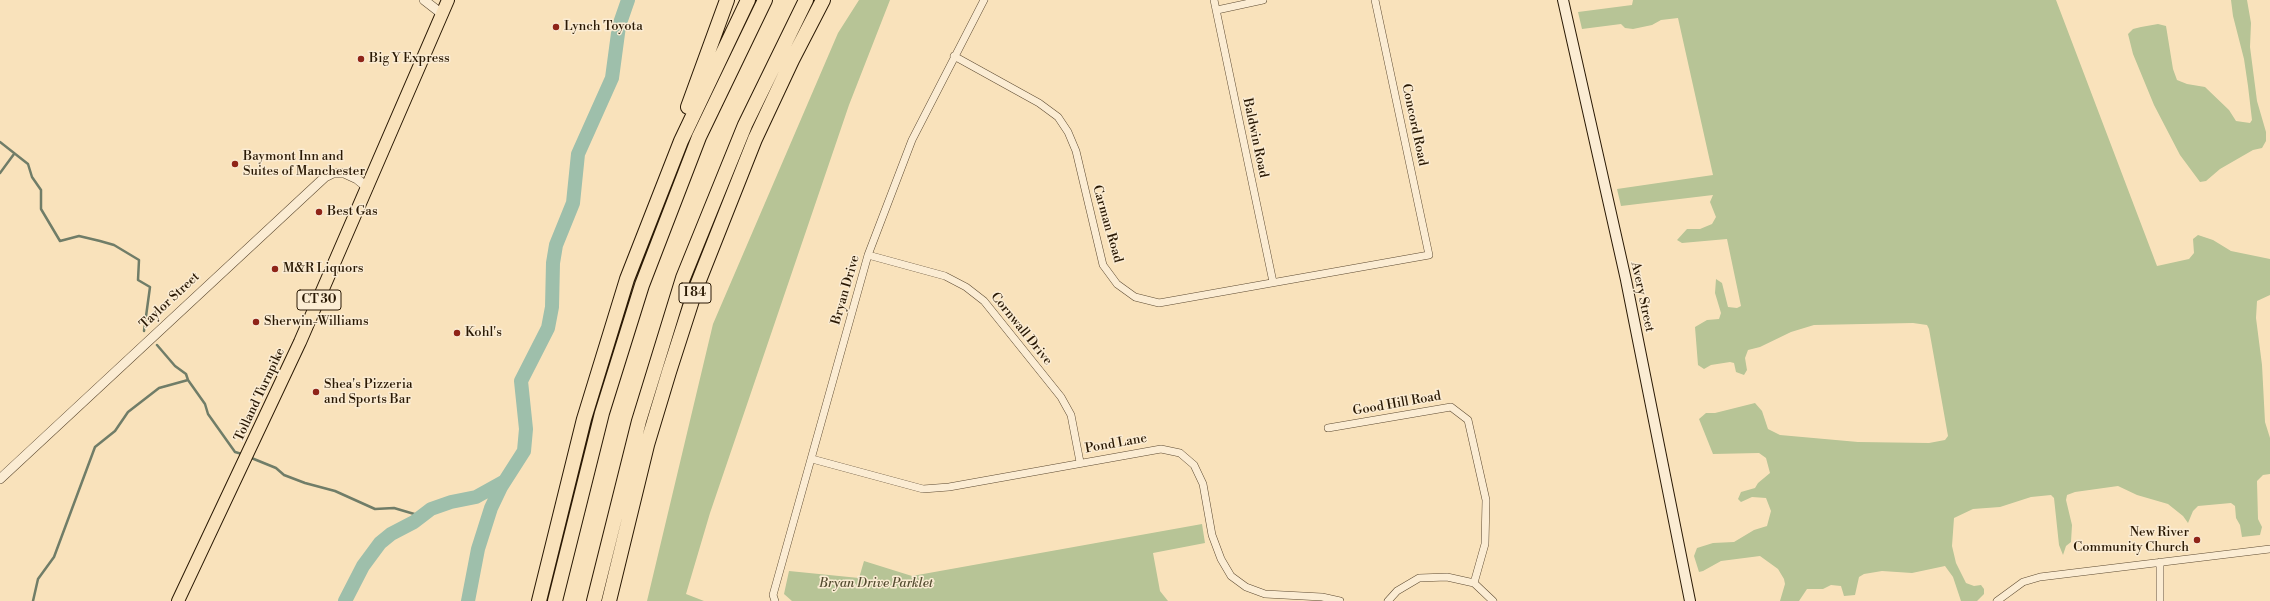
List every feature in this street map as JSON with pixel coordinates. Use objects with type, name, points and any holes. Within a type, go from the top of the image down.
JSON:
[{"type":"highway","points":[[539,601],[600,363],[627,280],[659,193],[699,74],[727,0]]},
{"type":"highway","points":[[659,193],[693,114],[748,0]]},
{"type":"highway","points":[[555,601],[602,413],[642,284],[699,137],[765,0]]},
{"type":"highway","points":[[594,601],[637,428],[677,297],[704,225],[745,125],[806,0]]},
{"type":"highway","name":"I 84","points":[[609,601],[647,446],[694,294],[729,201],[755,139],[789,66],[823,0]]},
{"type":"main road","name":"Tolland Turnpike","points":[[178,601],[300,342],[368,188],[448,0]]},
{"type":"main road","name":"Avery Street","points":[[1563,0],[1626,280],[1690,601]]},
{"type":"street","points":[[424,0],[442,14]]},
{"type":"street","name":"Bryan Drive","points":[[775,601],[773,595],[868,255],[912,140],[984,0]]},
{"type":"street","name":"Baldwin Road","points":[[1214,0],[1273,282]]},
{"type":"street","points":[[1217,10],[1263,0]]},
{"type":"street","name":"Concord Road","points":[[1375,0],[1429,255]]},
{"type":"street","name":"Carman Road","points":[[954,56],[1039,103],[1058,117],[1068,132],[1076,151],[1103,265],[1117,284],[1135,297],[1159,303],[1429,255]]},
{"type":"street","name":"Taylor Street","points":[[0,479],[325,177],[333,173],[344,173],[357,178],[368,188]]},
{"type":"street","name":"Cornwall Drive","points":[[868,255],[946,276],[966,287],[984,301],[1061,397],[1071,415],[1080,462]]},
{"type":"street","name":"Good Hill Road","points":[[1328,428],[1451,407],[1468,420],[1486,500],[1485,544],[1474,583]]},
{"type":"street","name":"Pond Lane","points":[[812,459],[923,489],[948,487],[1080,462],[1160,449],[1180,453],[1194,465],[1203,484],[1212,535],[1220,559],[1231,576],[1246,587],[1265,594],[1322,596],[1340,601]]},
{"type":"street","points":[[1997,601],[2023,582],[2040,577],[2270,549]]},
{"type":"street","points":[[2160,562],[2160,601]]},
{"type":"street","points":[[1388,601],[1397,591],[1419,578],[1446,577],[1474,583],[1493,601]]},
{"type":"green space","points":[[859,0],[890,0],[849,105],[710,513],[686,594],[704,601],[647,601],[713,324],[838,33]]},
{"type":"green space","points":[[1633,0],[2056,0],[2157,266],[2189,259],[2194,253],[2193,239],[2198,235],[2213,240],[2231,251],[2270,259],[2270,295],[2257,301],[2256,318],[2262,365],[2265,422],[2270,438],[2270,474],[2263,475],[2257,481],[2258,519],[2262,527],[2260,535],[2242,537],[2240,525],[2236,518],[2235,506],[2231,503],[2198,506],[2193,511],[2188,523],[2183,516],[2168,504],[2137,495],[2118,486],[2075,492],[2067,495],[2066,500],[2072,525],[2071,542],[2066,546],[2063,555],[2059,545],[2054,498],[2051,495],[2031,497],[2000,507],[1973,509],[1954,518],[1952,546],[1956,563],[1966,583],[1974,586],[1981,585],[1984,589],[1984,594],[1977,601],[1961,601],[1953,577],[1945,566],[1912,573],[1882,571],[1864,574],[1859,577],[1855,595],[1844,596],[1841,586],[1831,585],[1823,589],[1807,589],[1799,601],[1780,601],[1785,584],[1784,579],[1778,569],[1760,556],[1721,561],[1699,572],[1694,556],[1697,548],[1713,543],[1734,542],[1754,530],[1767,526],[1771,511],[1766,498],[1752,497],[1741,502],[1738,499],[1741,492],[1755,488],[1758,483],[1770,473],[1766,458],[1759,453],[1713,454],[1699,419],[1706,413],[1715,413],[1755,403],[1762,411],[1768,429],[1780,435],[1858,442],[1929,443],[1945,440],[1948,436],[1929,329],[1927,325],[1913,323],[1814,325],[1791,332],[1760,347],[1748,350],[1745,358],[1747,370],[1744,375],[1736,372],[1734,363],[1730,362],[1711,365],[1704,369],[1698,365],[1695,327],[1707,320],[1719,319],[1721,313],[1715,293],[1716,279],[1722,283],[1728,307],[1737,308],[1741,306],[1727,239],[1682,243],[1677,240],[1687,229],[1700,229],[1712,224],[1716,217],[1710,202],[1713,195],[1621,206],[1617,189],[1713,175],[1678,18],[1661,20],[1652,25],[1633,29],[1625,28],[1621,24],[1582,29],[1578,12],[1632,5]]},
{"type":"green space","points":[[2231,0],[2247,0],[2251,23],[2250,47],[2257,101],[2266,132],[2266,141],[2262,148],[2253,150],[2220,169],[2206,181],[2200,182],[2180,155],[2154,105],[2133,54],[2128,34],[2133,29],[2141,27],[2158,24],[2166,26],[2173,69],[2177,80],[2187,84],[2205,87],[2229,110],[2236,121],[2250,123],[2252,120],[2244,59],[2233,16]]},
{"type":"green space","name":"Bryan Drive Parklet","points":[[1202,524],[1205,543],[1153,553],[1160,591],[1168,601],[792,601],[784,594],[789,571],[859,578],[864,561],[912,576]]},
{"type":"waterway","points":[[468,601],[478,549],[491,508],[501,487],[524,451],[526,429],[521,381],[548,328],[552,307],[553,263],[556,245],[573,203],[578,154],[612,78],[619,26],[628,0]]},
{"type":"waterway","points":[[0,142],[28,164],[32,177],[41,190],[41,209],[60,241],[79,236],[100,241],[114,245],[139,260],[138,280],[150,287],[144,331]]},
{"type":"waterway","points":[[0,173],[14,154]]},
{"type":"waterway","points":[[157,345],[175,366],[186,374],[188,380]]},
{"type":"waterway","points":[[33,601],[38,579],[54,557],[95,447],[115,431],[128,412],[159,388],[188,380],[205,404],[208,414],[235,452],[242,454]]},
{"type":"waterway","points":[[249,457],[276,468],[284,475],[305,483],[335,491],[375,509],[394,508],[421,516]]},
{"type":"waterway","points":[[345,601],[363,566],[380,543],[391,534],[414,522],[431,509],[451,502],[476,497],[503,482]]},
{"type":"place","name":"Lynch Toyota","points":[[556,27]]},
{"type":"place","name":"Big Y Express","points":[[361,59]]},
{"type":"place","name":"Baymont Inn and Suites of Manchester","points":[[235,164]]},
{"type":"place","name":"Best Gas","points":[[319,212]]},
{"type":"place","name":"M&R Liquors","points":[[275,269]]},
{"type":"place","name":"Sherwin-Williams","points":[[256,322]]},
{"type":"place","name":"Kohl's","points":[[457,333]]},
{"type":"place","name":"Shea's Pizzeria and Sports Bar","points":[[316,392]]},
{"type":"place","name":"New River Community Church","points":[[2197,540]]}]
